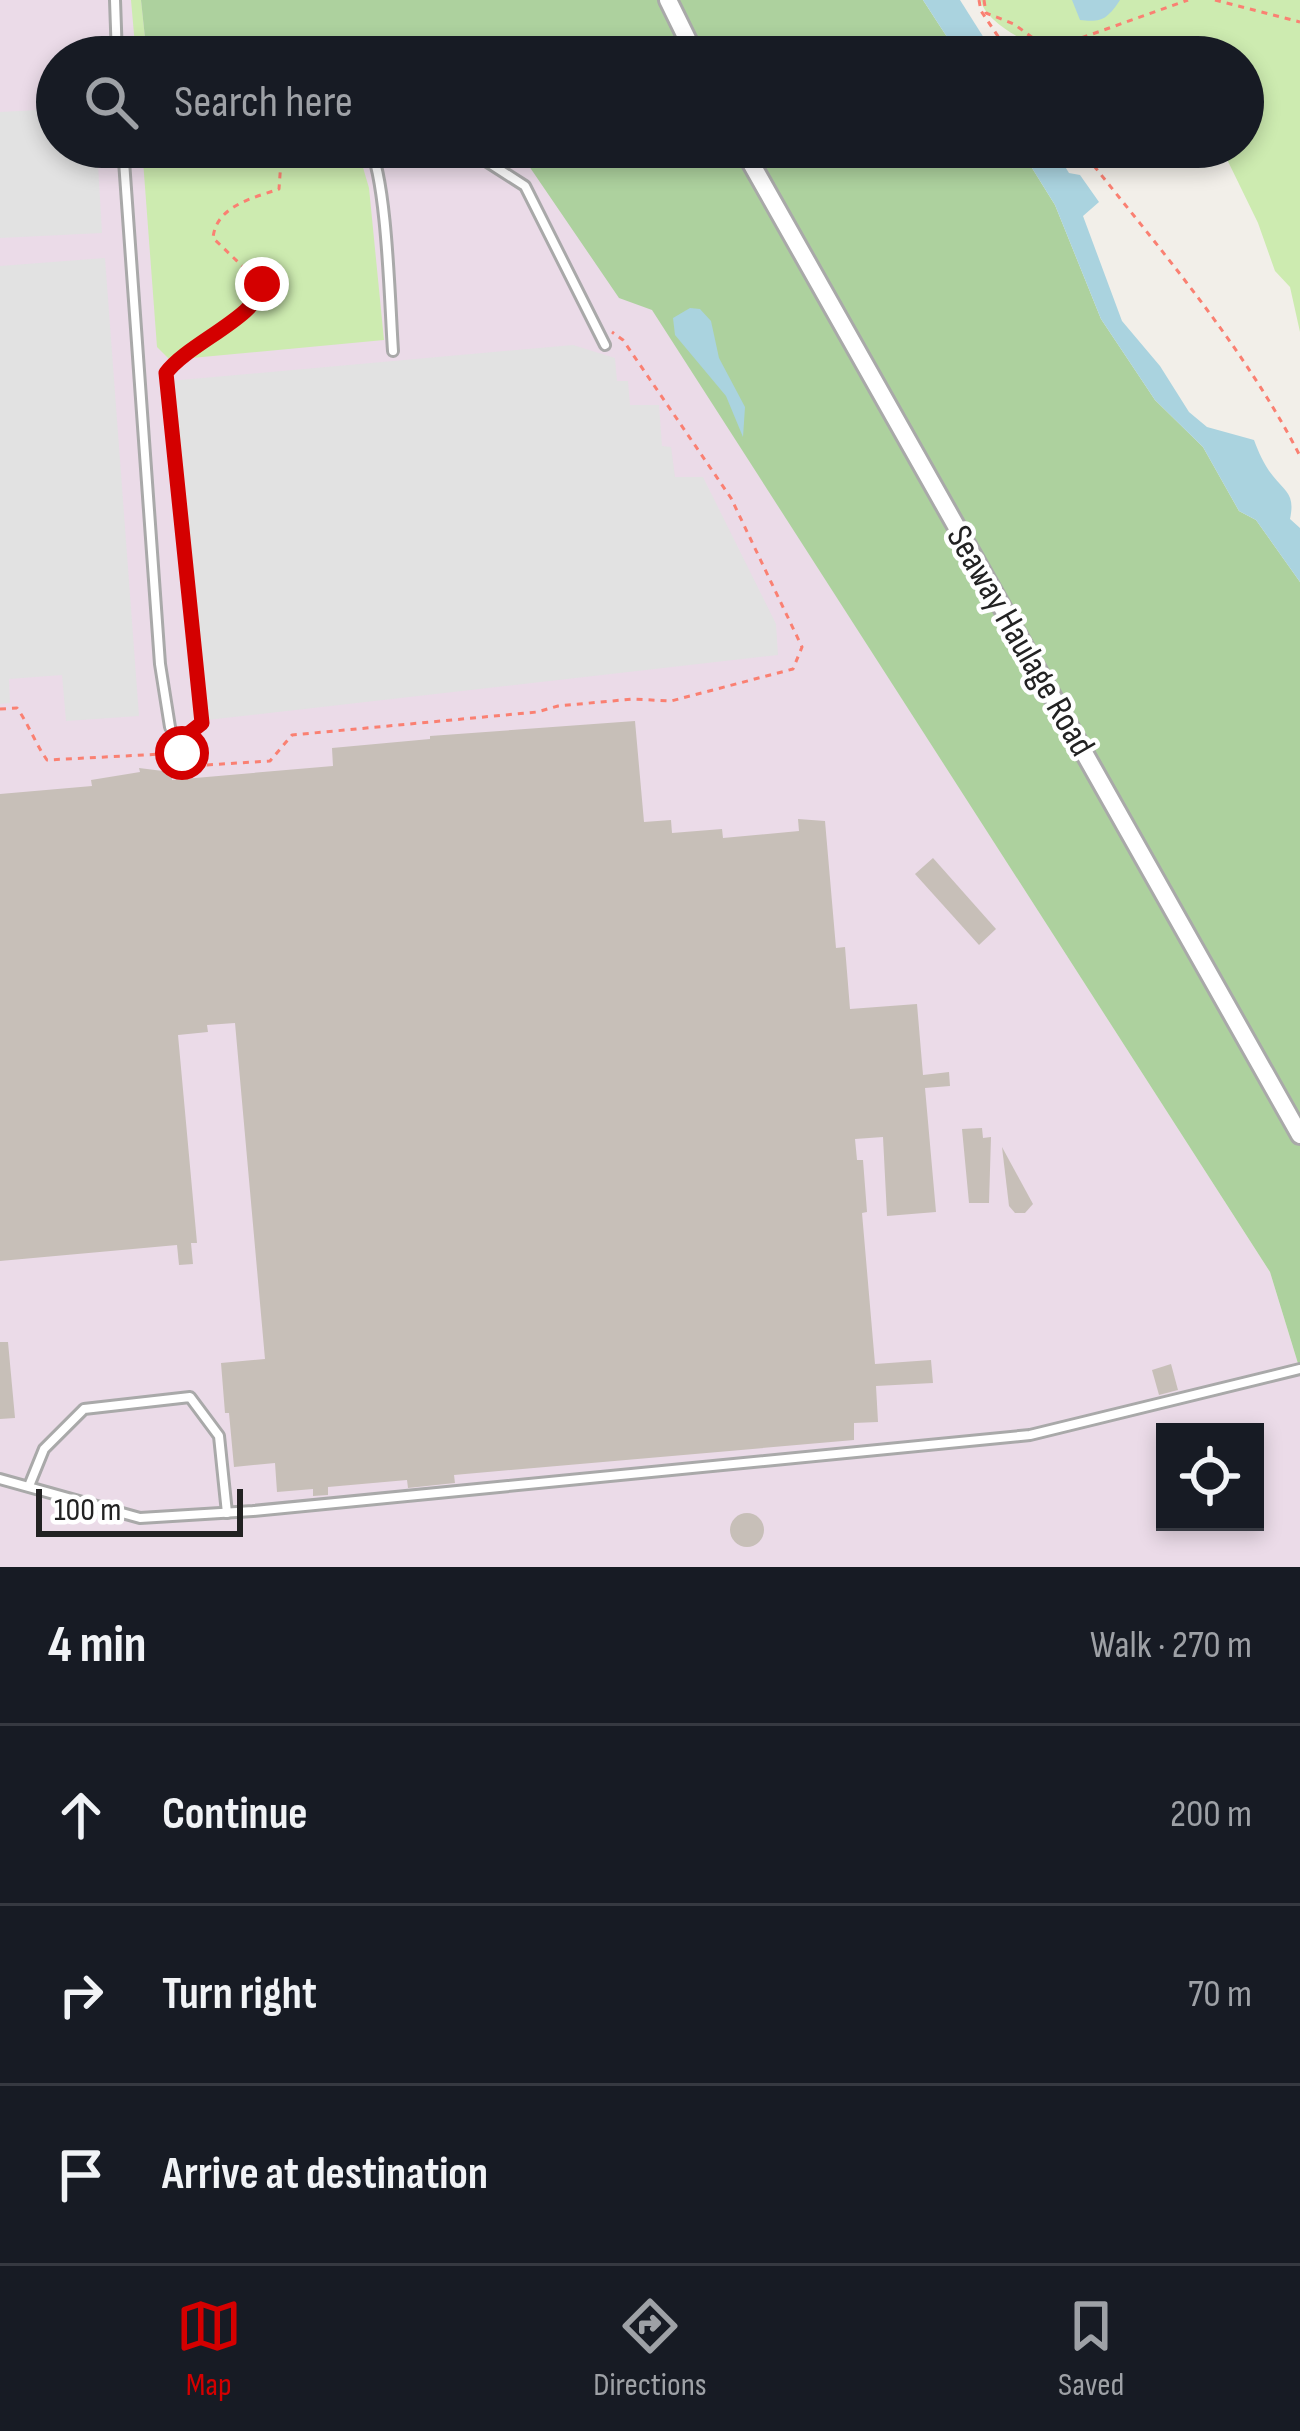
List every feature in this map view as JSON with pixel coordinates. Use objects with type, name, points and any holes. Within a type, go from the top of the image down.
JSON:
[{"type":"street","points":[[668,0],[686,36]]},
{"type":"street","name":"Seaway Haulage Road","points":[[754,168],[1300,1135]]},
{"type":"lane","points":[[115,0],[118,36]]},
{"type":"lane","points":[[125,168],[160,664],[170,727]]},
{"type":"lane","points":[[376,168],[393,350]]},
{"type":"lane","points":[[497,168],[524,186],[605,346]]},
{"type":"lane","points":[[0,1479],[140,1518],[226,1513],[1030,1435],[1300,1370]]},
{"type":"lane","points":[[29,1486],[44,1448],[84,1408],[190,1397],[219,1436],[226,1513]]},
{"type":"path","points":[[982,0],[986,13],[1030,36]]},
{"type":"path","points":[[982,0],[981,11],[998,36]]},
{"type":"path","points":[[1087,36],[1188,0]]},
{"type":"path","points":[[1215,0],[1300,22]]},
{"type":"path","points":[[164,753],[202,723],[166,373],[176,359],[254,308],[262,294],[262,284],[213,238],[214,225],[230,209],[279,189],[280,168]]},
{"type":"path","points":[[1095,168],[1224,332],[1278,412],[1300,456]]},
{"type":"path","points":[[0,709],[17,708],[26,719],[27,733],[47,760],[182,753],[207,765],[270,761],[292,735],[537,712],[614,700],[671,701],[793,669],[802,647],[731,498],[623,340],[591,316]]},
{"type":"shaded area","points":[[0,0],[454,0],[477,36],[36,36],[36,168],[561,168],[1270,1272],[1300,1370],[1300,1567],[0,1567]]},
{"type":"shaded area","points":[[36,110],[36,168],[98,168],[102,233],[0,238],[0,112]]},
{"type":"shaded area","points":[[105,258],[139,716],[66,721],[62,675],[9,679],[10,703],[0,704],[0,266]]},
{"type":"shaded area","points":[[573,345],[615,358],[617,381],[628,381],[630,405],[659,405],[662,446],[671,447],[675,477],[703,477],[776,624],[778,655],[198,721],[169,381]]},
{"type":"green space","points":[[131,0],[141,0],[145,36],[134,36]]},
{"type":"green space","points":[[141,0],[923,0],[946,36],[145,36]]},
{"type":"green space","points":[[981,0],[1300,0],[1300,332],[1290,287],[1275,271],[1231,168],[1264,168],[1264,36],[1018,36]]},
{"type":"green space","points":[[144,168],[363,168],[384,340],[170,360],[157,347]]},
{"type":"green space","points":[[530,168],[1032,168],[1055,205],[1101,319],[1155,400],[1203,447],[1239,511],[1256,520],[1300,582],[1300,1370],[1270,1272],[652,310],[619,298]]},
{"type":"water","points":[[923,0],[960,0],[983,36],[946,36]]},
{"type":"water","points":[[1072,0],[1120,0],[1104,18],[1088,21],[1080,20]]},
{"type":"water","points":[[1032,168],[1066,168],[1080,175],[1099,202],[1083,216],[1122,321],[1160,366],[1189,412],[1207,427],[1254,440],[1267,468],[1289,495],[1290,519],[1300,528],[1300,582],[1256,520],[1239,511],[1203,447],[1155,400],[1101,319],[1055,205]]},
{"type":"water","points":[[690,308],[700,309],[711,321],[719,358],[745,407],[743,437],[726,396],[675,335],[673,318]]},
{"type":"building","points":[[635,721],[644,822],[671,820],[672,833],[722,829],[723,838],[799,831],[798,819],[825,821],[836,948],[845,947],[850,1009],[917,1004],[923,1075],[949,1072],[950,1086],[925,1088],[936,1212],[887,1216],[883,1137],[855,1139],[857,1160],[863,1160],[867,1212],[862,1213],[875,1364],[931,1360],[933,1383],[876,1386],[878,1422],[854,1423],[854,1440],[454,1475],[455,1483],[408,1488],[407,1480],[328,1487],[328,1495],[313,1496],[313,1489],[277,1492],[275,1463],[234,1467],[229,1413],[225,1413],[221,1363],[265,1359],[235,1023],[207,1025],[208,1032],[178,1035],[197,1243],[191,1243],[193,1264],[179,1265],[177,1245],[0,1261],[0,794],[92,786],[91,780],[140,772],[139,768],[171,772],[172,780],[333,766],[332,748]]},
{"type":"building","points":[[933,858],[996,929],[979,945],[915,874]]},
{"type":"building","points":[[982,1128],[983,1138],[991,1137],[989,1203],[969,1203],[962,1129]]},
{"type":"building","points":[[1002,1147],[1033,1204],[1025,1213],[1015,1213],[1009,1206]]},
{"type":"building","points":[[0,1342],[8,1342],[15,1418],[0,1419]]},
{"type":"building","points":[[1171,1364],[1178,1390],[1159,1395],[1152,1370]]},
{"type":"building","points":[[747,1513],[759,1518],[764,1530],[759,1542],[747,1547],[735,1542],[730,1530],[735,1518]]},
{"type":"route","points":[[182,753],[164,753],[202,723],[166,373],[176,359],[254,308],[262,284]]}]
